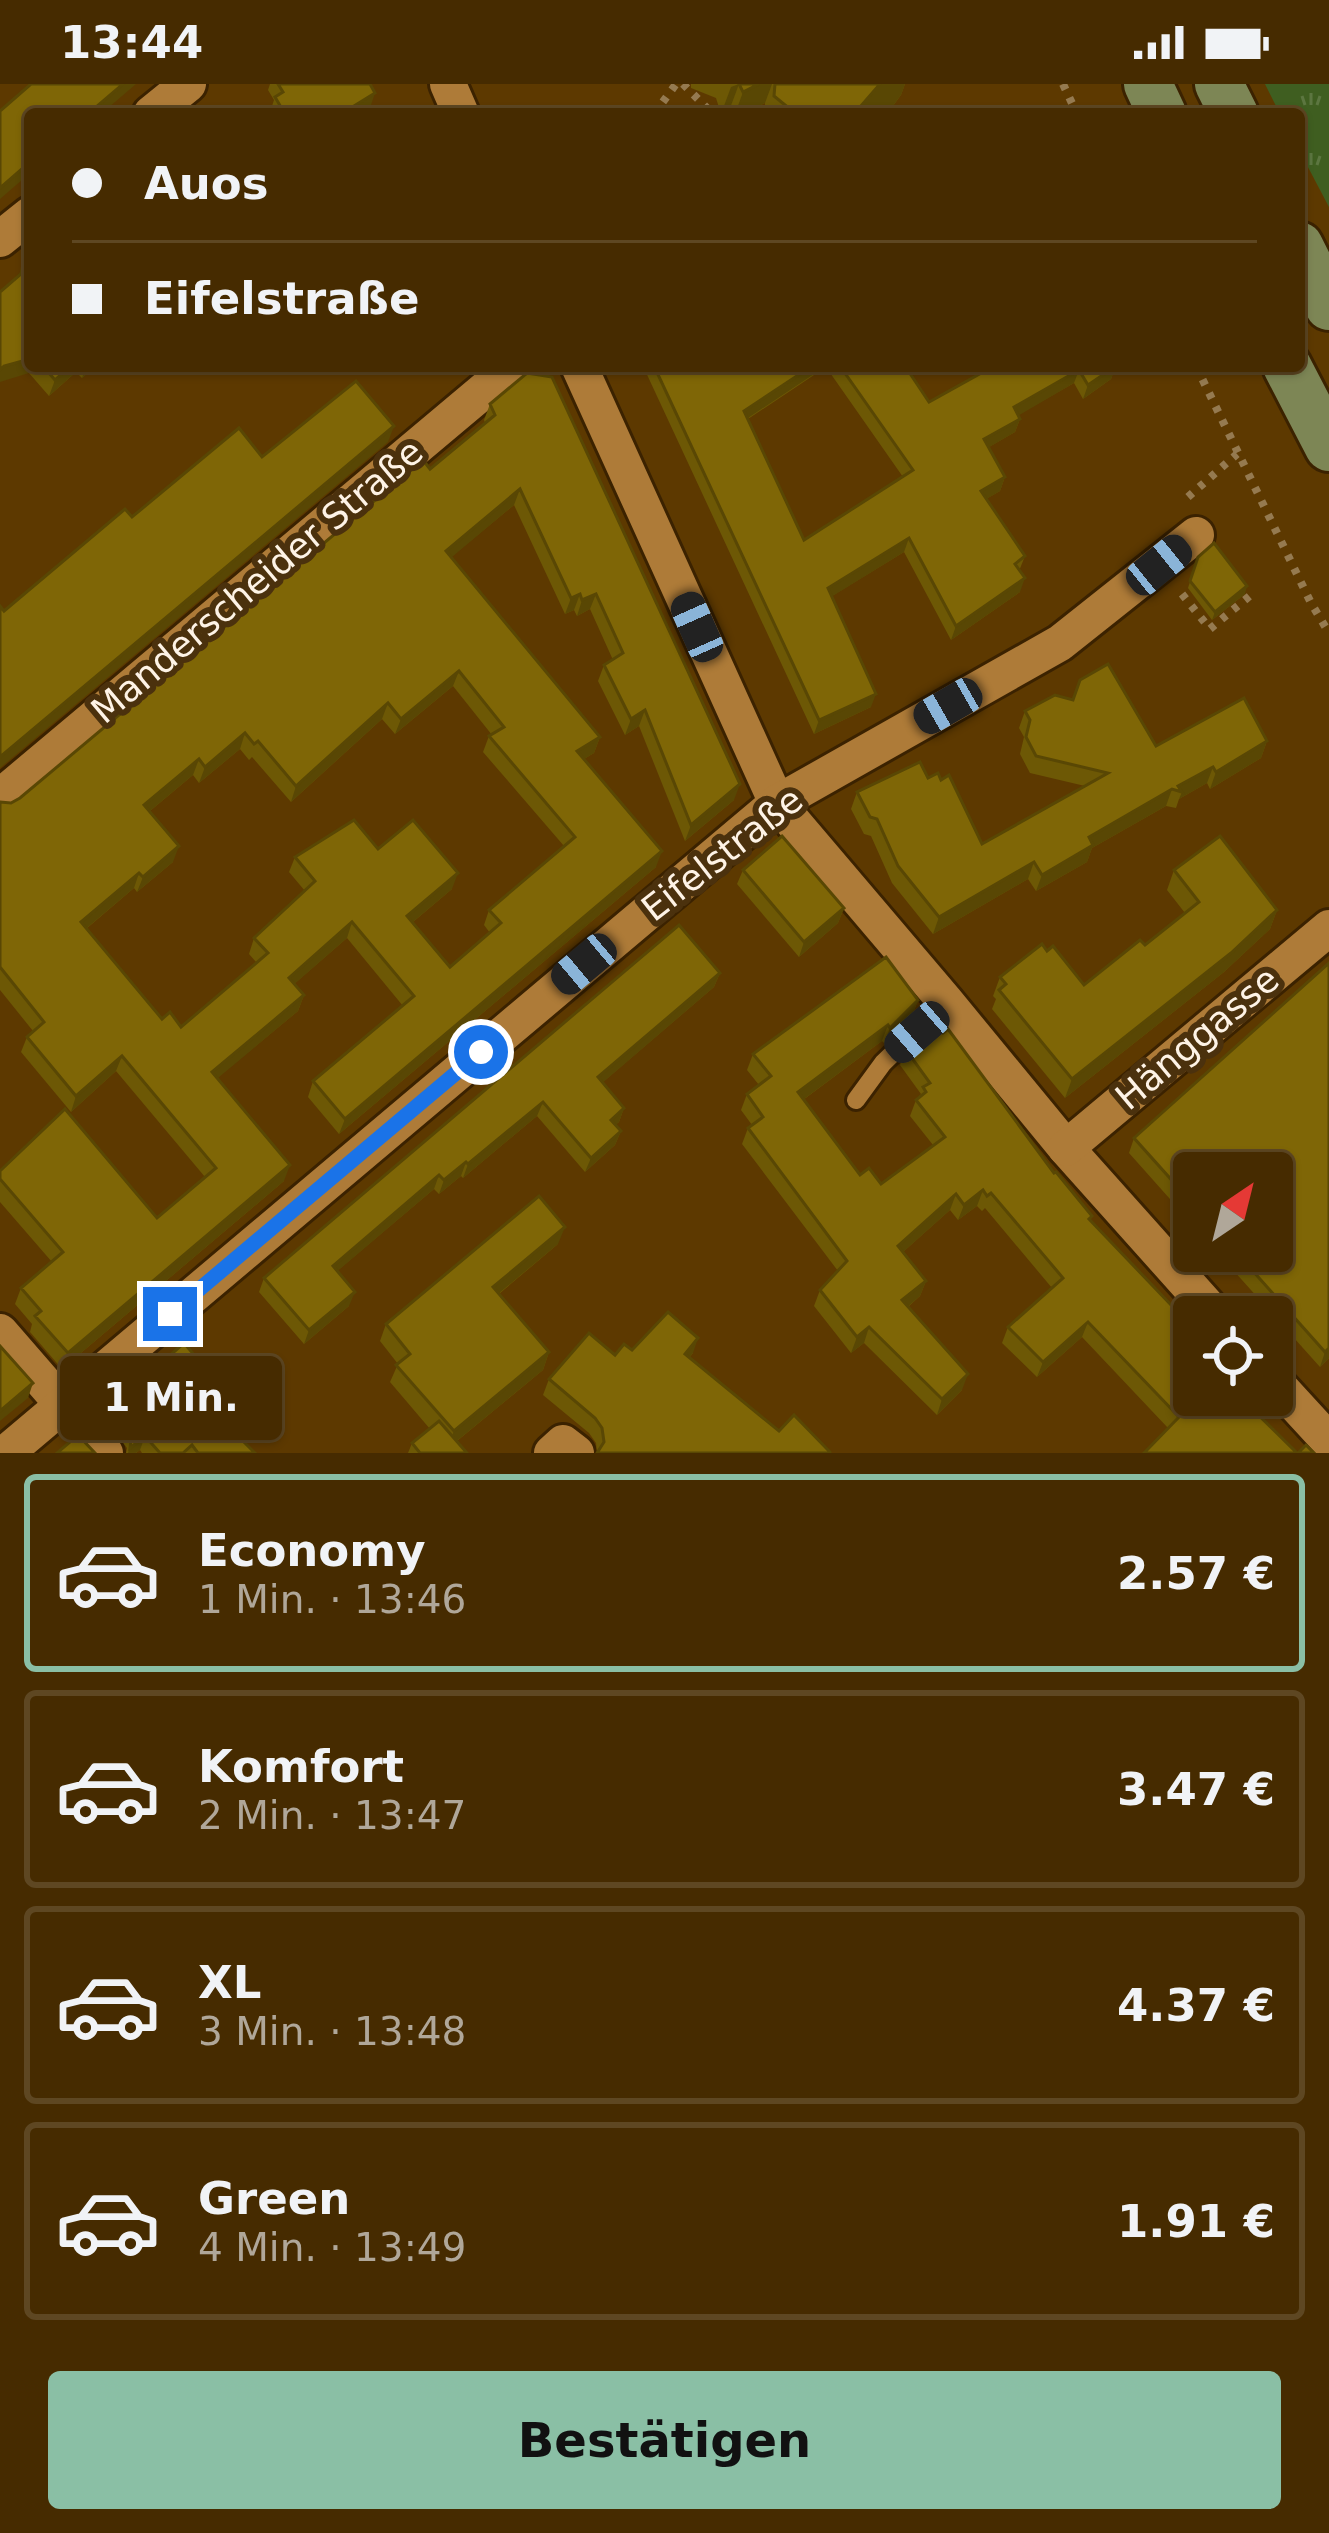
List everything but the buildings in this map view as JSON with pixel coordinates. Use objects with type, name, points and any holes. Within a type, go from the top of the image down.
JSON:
[{"type":"main road","points":[[1305,257],[1329,307]]},
{"type":"main road","points":[[1290,372],[1329,447]]},
{"type":"street","points":[[159,108],[188,84]]},
{"type":"street","points":[[0,239],[24,219]]},
{"type":"street","name":"Manderscheider Straße","points":[[0,797],[506,372]]},
{"type":"street","points":[[582,372],[777,803],[1066,1148],[1197,1296]]},
{"type":"street","name":"Eifelstraße","points":[[6,1453],[777,803],[1060,643],[1196,535]]},
{"type":"street","name":"Hänggasse","points":[[1066,1148],[1329,928]]},
{"type":"street","points":[[0,1332],[105,1453]]},
{"type":"street","points":[[1293,1402],[1329,1441]]},
{"type":"street","points":[[552,1453],[563,1443],[576,1453]]},
{"type":"lane","points":[[856,1100],[883,1063],[946,1002]]},
{"type":"path","points":[[659,108],[679,84],[706,108]]},
{"type":"path","points":[[1199,372],[1329,633]]},
{"type":"path","points":[[1209,479],[1238,454]]},
{"type":"path","points":[[1197,613],[1210,628],[1252,594]]},
{"type":"green space","points":[[1265,84],[1329,84],[1329,207],[1305,161],[1305,108],[1277,108]]},
{"type":"route","points":[[170,1314],[481,1052]]}]
